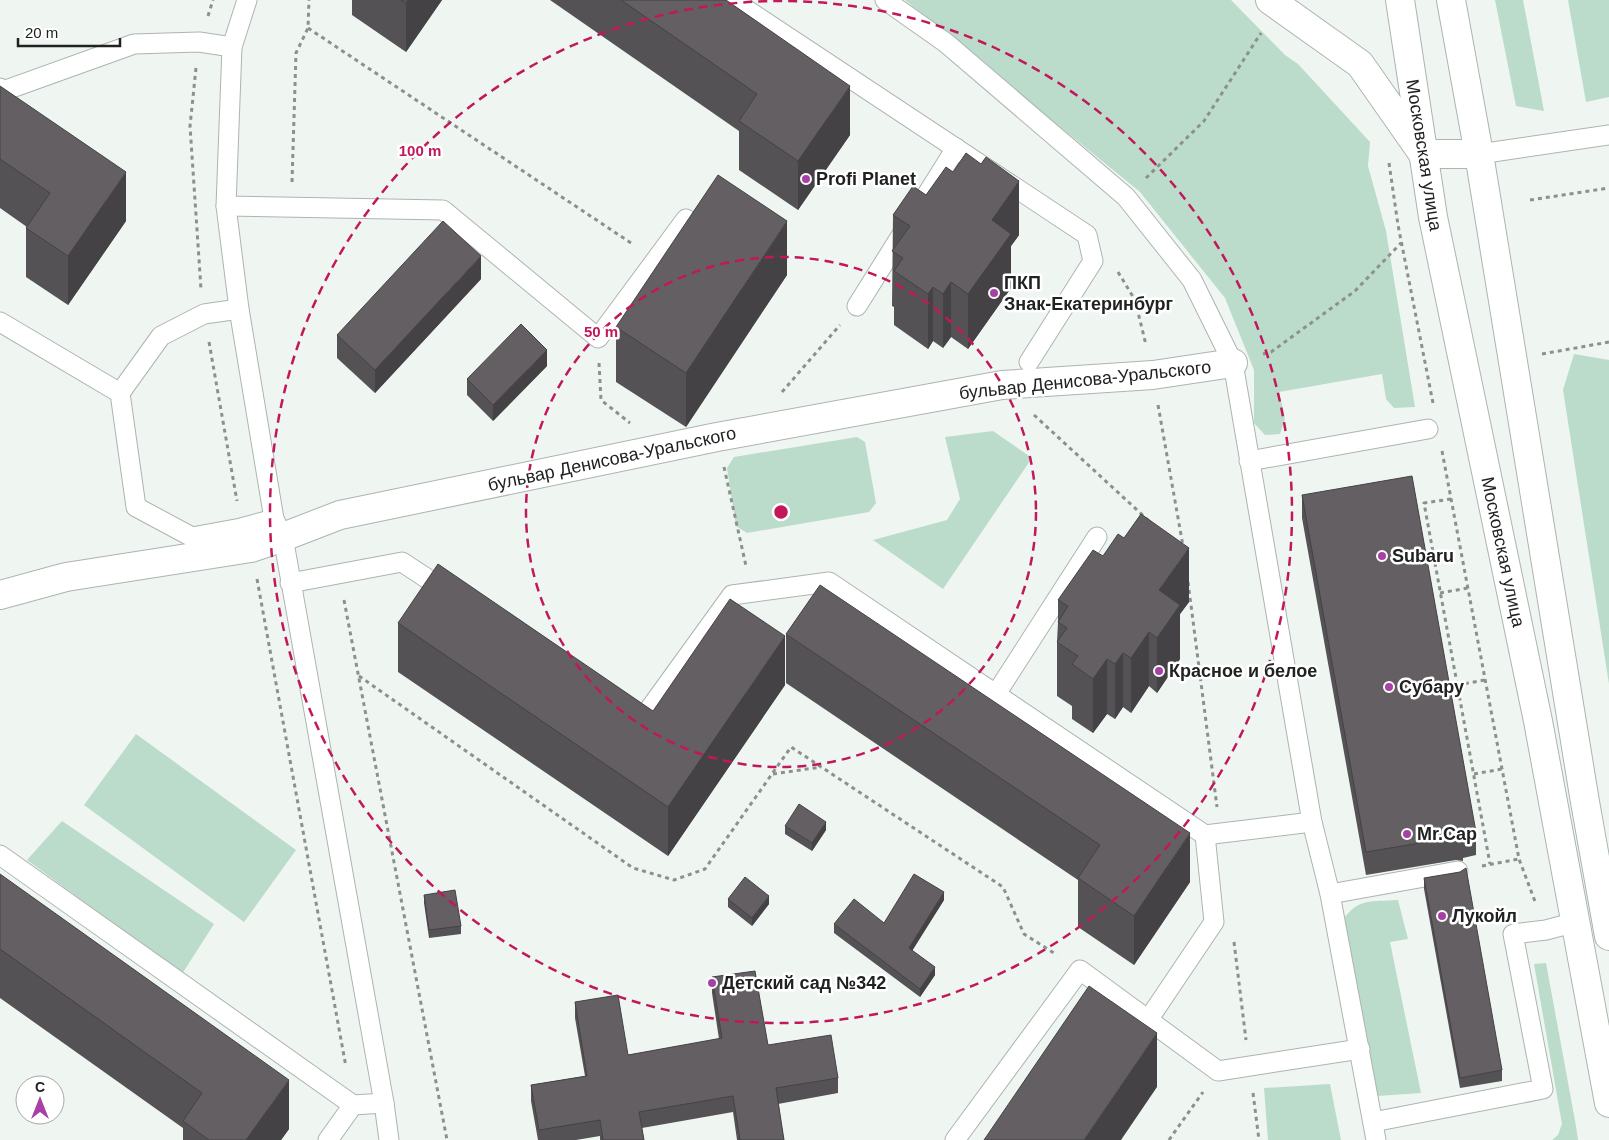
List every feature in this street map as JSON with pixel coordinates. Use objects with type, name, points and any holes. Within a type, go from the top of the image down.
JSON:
[{"type":"main road","points":[[1270,0],[1360,64],[1423,154],[1479,154]]},
{"type":"main road","name":"Московская улица","points":[[1400,0],[1433,217],[1538,721],[1609,1103]]},
{"type":"main road","name":"Московская улица","points":[[1451,0],[1479,154],[1609,936]]},
{"type":"main road","name":"бульвар Денисова-Уральского","points":[[0,595],[66,577],[251,548],[278,528],[717,437],[1002,385],[1153,375],[1232,363]]},
{"type":"lane","points":[[247,0],[232,48],[226,206],[239,309],[384,1102],[389,1140]]},
{"type":"lane","points":[[732,0],[1088,235],[1093,261],[1029,362]]},
{"type":"lane","points":[[885,0],[946,43],[1126,197],[1192,280],[1232,363],[1312,822],[1330,894],[1374,1131],[1543,1090],[1513,934],[1546,930],[1576,922]]},
{"type":"lane","points":[[0,88],[4,91],[134,44],[199,42],[232,48]]},
{"type":"lane","points":[[1479,154],[1609,134]]},
{"type":"lane","points":[[857,306],[956,148]]},
{"type":"lane","points":[[226,206],[443,210],[598,338],[686,219]]},
{"type":"lane","points":[[239,309],[204,314],[161,336],[120,393],[136,507],[192,537],[242,528],[278,528]]},
{"type":"lane","points":[[0,322],[120,393]]},
{"type":"lane","points":[[1249,461],[1434,435]]},
{"type":"lane","points":[[996,694],[1097,537]]},
{"type":"lane","points":[[290,583],[402,562],[460,600]]},
{"type":"lane","points":[[618,702],[643,718],[732,595],[829,582],[996,694],[1213,834],[1312,822]]},
{"type":"lane","points":[[1148,1020],[1214,922],[1213,834]]},
{"type":"lane","points":[[0,855],[353,1105],[384,1102]]},
{"type":"lane","points":[[1330,894],[1458,871]]},
{"type":"lane","points":[[955,1140],[1080,970],[1218,1071],[1360,1049]]},
{"type":"lane","points":[[328,1140],[353,1105]]},
{"type":"path","points":[[292,208],[296,53],[308,28],[310,0]]},
{"type":"path","points":[[308,28],[656,260]]},
{"type":"path","points":[[1126,197],[1204,121],[1261,33],[1269,38]]},
{"type":"path","points":[[1389,160],[1401,242],[1433,404]]},
{"type":"path","points":[[1530,200],[1609,188]]},
{"type":"path","points":[[1232,363],[1271,352],[1355,291],[1401,242]]},
{"type":"path","points":[[1116,268],[1135,300],[1153,375],[1184,553],[1177,547]]},
{"type":"path","points":[[781,394],[857,306]]},
{"type":"path","points":[[598,338],[601,400],[662,448]]},
{"type":"path","points":[[1537,355],[1609,342]]},
{"type":"path","points":[[1002,385],[1155,526]]},
{"type":"path","points":[[1434,435],[1452,499],[1518,859],[1546,930]]},
{"type":"path","points":[[717,437],[752,593]]},
{"type":"path","points":[[1452,499],[1424,503],[1490,864]]},
{"type":"path","points":[[1187,573],[1213,834]]},
{"type":"path","points":[[340,574],[447,1140]]},
{"type":"path","points":[[1440,593],[1468,588]]},
{"type":"path","points":[[359,676],[633,868],[674,880],[705,870],[791,747],[1003,887],[1024,934],[1080,970]]},
{"type":"path","points":[[1457,685],[1485,680]]},
{"type":"path","points":[[772,774],[822,767]]},
{"type":"path","points":[[1474,774],[1502,769]]},
{"type":"path","points":[[1458,871],[1518,859]]},
{"type":"path","points":[[1234,940],[1259,1140]]},
{"type":"path","points":[[1169,1140],[1218,1071]]},
{"type":"green space","points":[[905,0],[1231,0],[1285,55],[1298,64],[1370,142],[1368,166],[1386,231],[1415,407],[1394,408],[1386,399],[1382,374],[1279,392],[1285,419],[1280,434],[1265,435],[1254,423],[1254,370],[1225,298],[1140,192]]},
{"type":"green space","points":[[1495,0],[1523,0],[1544,111],[1516,106]]},
{"type":"green space","points":[[1568,0],[1609,0],[1609,97],[1586,102]]},
{"type":"green space","points":[[1574,354],[1609,360],[1609,684],[1563,390]]},
{"type":"green space","points":[[993,431],[1032,458],[943,589],[873,540],[947,520],[960,499],[945,437]]},
{"type":"green space","points":[[857,437],[865,442],[876,503],[869,512],[747,533],[736,526],[727,468],[734,457]]},
{"type":"green space","points":[[136,734],[296,850],[244,922],[84,805]]},
{"type":"green space","points":[[62,821],[214,924],[182,974],[27,860]]},
{"type":"green space","points":[[1398,900],[1408,939],[1390,942],[1421,1093],[1377,1096],[1341,923],[1353,909],[1365,902]]},
{"type":"green space","points":[[1546,963],[1578,1140],[1552,1140],[1558,1135],[1562,1124],[1534,964]]},
{"type":"green space","points":[[1330,1084],[1341,1140],[1268,1140],[1264,1088]]},
{"type":"building","points":[[621,0],[726,0],[850,86],[798,161],[739,121],[757,94]]},
{"type":"building","points":[[0,86],[126,172],[68,256],[26,228],[50,193],[0,159]]},
{"type":"building","points":[[966,153],[981,164],[986,157],[1019,181],[992,220],[1011,234],[968,294],[951,282],[943,294],[933,287],[928,294],[894,271],[903,258],[892,251],[910,226],[893,215],[913,186],[926,195],[946,167],[953,172]]},
{"type":"building","points":[[718,175],[787,221],[686,373],[616,327]]},
{"type":"building","points":[[443,221],[481,256],[375,370],[337,335]]},
{"type":"building","points":[[521,324],[547,350],[493,405],[467,379]]},
{"type":"building","name":"Субару","points":[[1412,476],[1476,832],[1462,835],[1463,838],[1456,837],[1366,852],[1302,495]]},
{"type":"building","points":[[1141,514],[1189,548],[1159,590],[1180,605],[1157,638],[1149,632],[1131,658],[1123,653],[1115,664],[1107,659],[1093,679],[1072,664],[1078,656],[1057,642],[1067,628],[1058,622],[1068,606],[1058,600],[1093,550],[1103,556],[1118,534],[1124,538]]},
{"type":"building","points":[[438,564],[653,711],[730,599],[785,636],[668,807],[398,623]]},
{"type":"building","points":[[820,585],[1190,833],[1134,916],[1078,878],[1100,845],[786,634]]},
{"type":"building","points":[[799,804],[826,822],[812,843],[785,826]]},
{"type":"building","points":[[1466,868],[1502,1070],[1460,1078],[1424,878],[1460,872]]},
{"type":"building","points":[[0,874],[289,1080],[246,1140],[209,1140],[183,1121],[202,1093],[0,949]]},
{"type":"building","points":[[914,874],[944,892],[909,948],[935,967],[920,989],[834,924],[854,899],[884,923]]},
{"type":"building","points":[[745,877],[769,896],[752,918],[728,899]]},
{"type":"building","points":[[455,890],[461,926],[429,930],[424,895]]},
{"type":"building","points":[[755,971],[768,1045],[831,1035],[838,1078],[776,1088],[784,1140],[740,1140],[733,1096],[639,1112],[644,1140],[603,1140],[600,1120],[539,1130],[531,1085],[587,1076],[575,1002],[618,995],[628,1055],[722,1038],[712,977]]},
{"type":"building","points":[[1089,986],[1157,1033],[1084,1140],[984,1140]]},
{"type":"place","name":"Profi Planet","points":[[806,179]]},
{"type":"place","name":"ПКП Знак-Екатеринбург","points":[[994,293]]},
{"type":"place","name":"Subaru","points":[[1382,556]]},
{"type":"place","name":"Красное и белое","points":[[1159,671]]},
{"type":"place","name":"Субару","points":[[1389,687]]},
{"type":"place","name":"Mr.Cap","points":[[1407,834]]},
{"type":"place","name":"Лукойл","points":[[1442,916]]},
{"type":"place","name":"Детский сад №342","points":[[712,983]]}]
